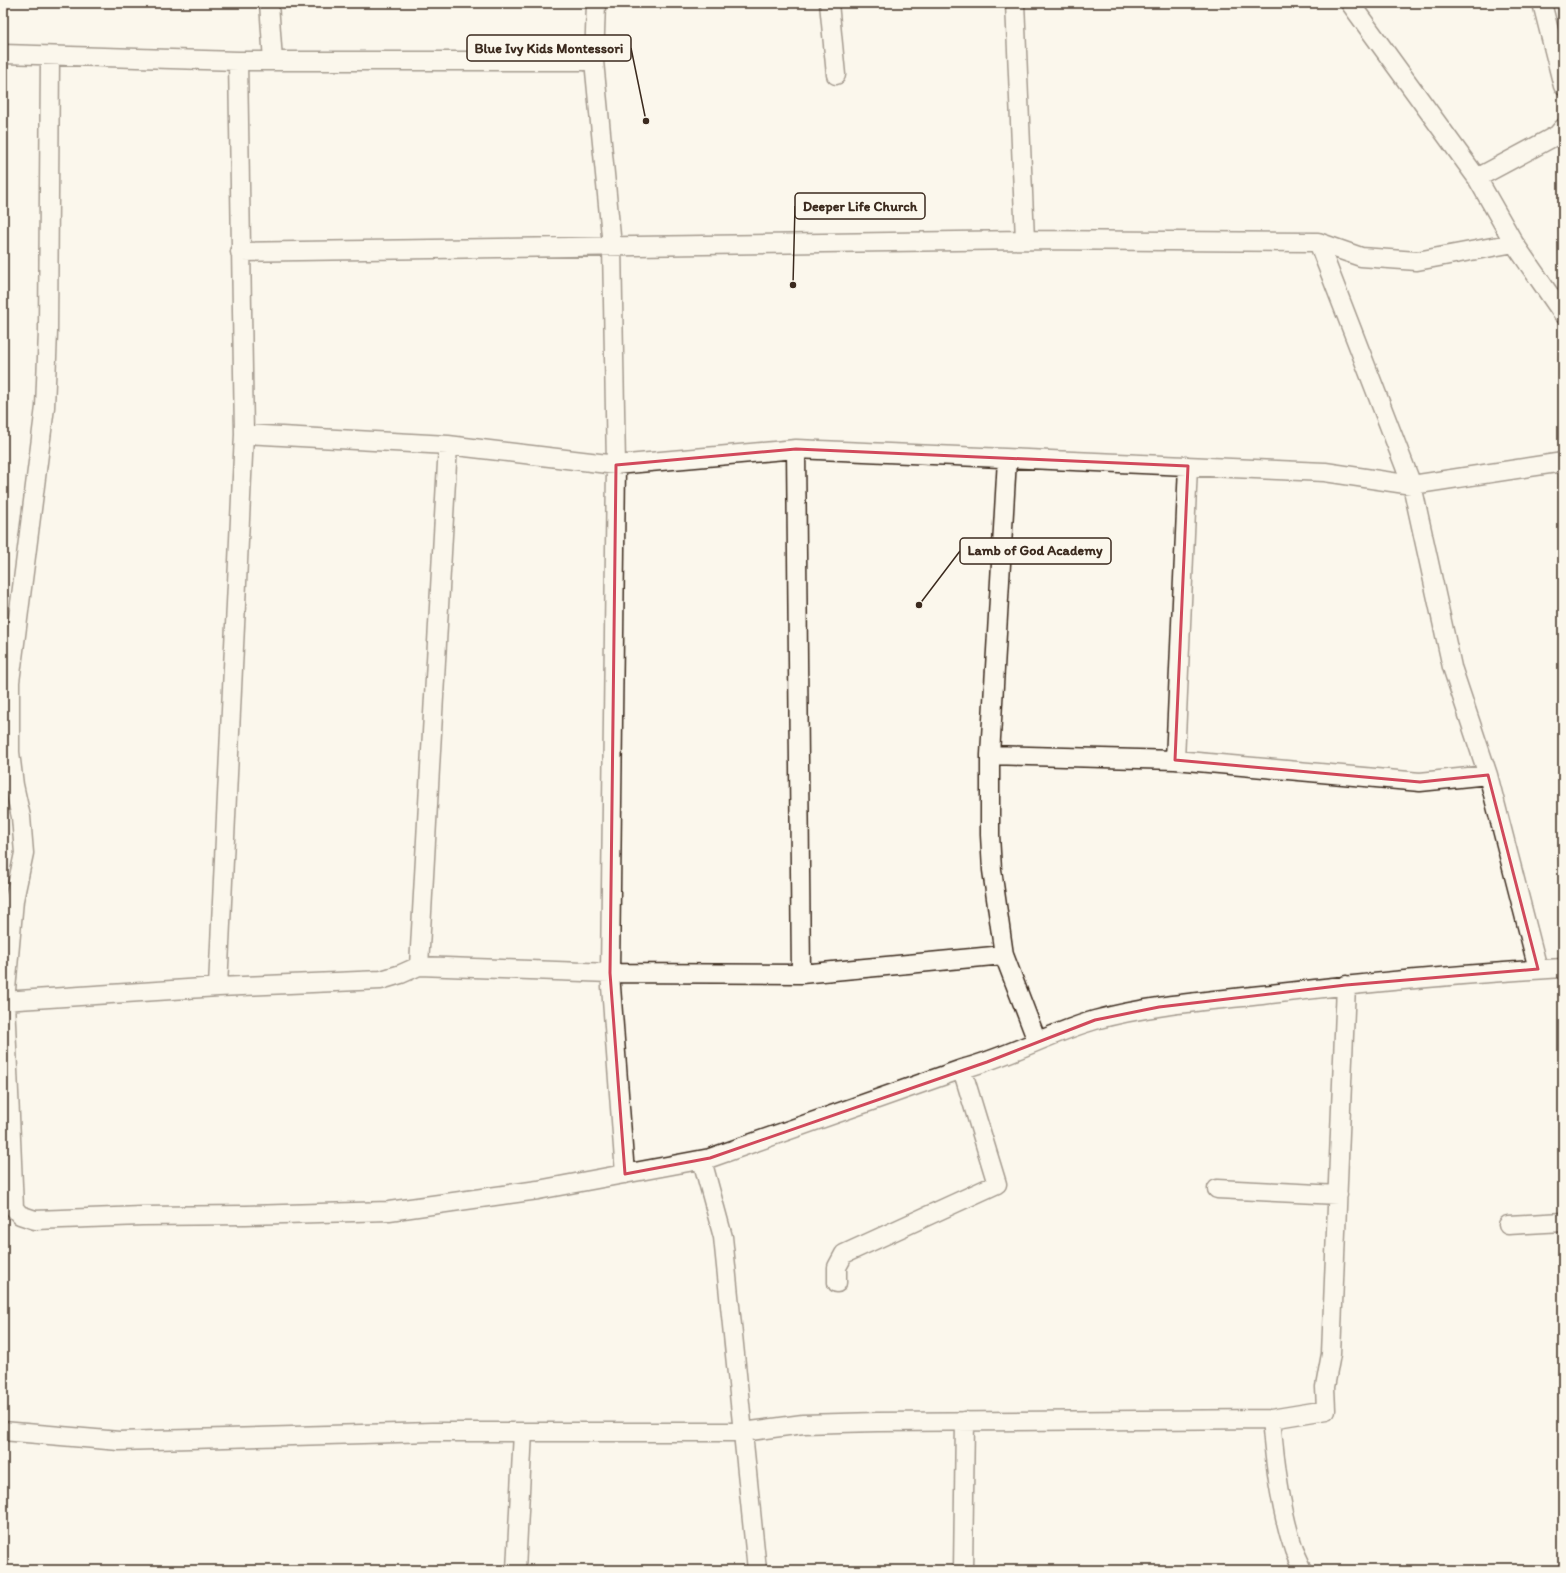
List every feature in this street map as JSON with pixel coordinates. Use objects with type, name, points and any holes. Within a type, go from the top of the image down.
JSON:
[{"type":"street","points":[[270,3],[273,61]]},
{"type":"street","points":[[596,3],[594,61],[612,246],[616,465],[610,973],[625,1174]]},
{"type":"street","points":[[829,3],[836,75]]},
{"type":"street","points":[[1015,3],[1025,240]]},
{"type":"street","points":[[1350,3],[1476,178],[1514,243],[1563,314]]},
{"type":"street","points":[[1542,3],[1563,86]]},
{"type":"street","points":[[3,54],[238,61],[594,61]]},
{"type":"street","points":[[50,56],[48,332],[45,407],[6,682],[10,752],[14,785],[21,817],[24,853],[14,900],[4,1001],[8,1208],[20,1215],[35,1220],[142,1216],[389,1211],[530,1191],[702,1160],[962,1069],[987,1062],[1037,1040],[1095,1020],[1159,1007],[1346,985],[1563,968]]},
{"type":"street","points":[[218,987],[244,434],[238,61]]},
{"type":"street","points":[[1476,178],[1557,135],[1563,128]]},
{"type":"street","points":[[240,252],[1025,240],[1318,242],[1361,258],[1417,260],[1514,243]]},
{"type":"street","points":[[1318,242],[1412,485],[1452,667],[1488,775],[1538,969]]},
{"type":"street","points":[[244,434],[448,445],[616,465],[796,449],[1325,472],[1412,485],[1563,462]]},
{"type":"street","points":[[419,966],[448,445]]},
{"type":"street","points":[[796,449],[801,974]]},
{"type":"street","points":[[1007,459],[990,756],[990,835],[992,870],[1004,955],[1037,1040]]},
{"type":"street","points":[[1175,760],[1188,466]]},
{"type":"street","points":[[990,756],[1175,760],[1420,782],[1488,775]]},
{"type":"street","points":[[4,1001],[218,987],[381,980],[401,974],[419,966],[610,973],[801,974],[1004,955]]},
{"type":"street","points":[[3,1431],[119,1441],[432,1432],[743,1432],[803,1424],[965,1421],[1271,1419],[1326,1410],[1325,1387],[1331,1354],[1346,985]]},
{"type":"street","points":[[837,1284],[836,1267],[844,1254],[997,1184],[962,1069]]},
{"type":"street","points":[[702,1160],[723,1237],[757,1570]]},
{"type":"street","points":[[1217,1189],[1338,1195]]},
{"type":"street","points":[[1508,1225],[1563,1222]]},
{"type":"street","points":[[1271,1419],[1275,1468],[1280,1494],[1294,1550],[1302,1570]]},
{"type":"street","points":[[963,1570],[965,1421]]},
{"type":"street","points":[[516,1570],[523,1432]]},
{"type":"highlighted area","points":[[796,449],[1188,466],[1175,760],[1420,782],[1488,775],[1538,969],[1346,985],[1159,1007],[1095,1020],[987,1062],[710,1158],[625,1174],[610,973],[616,465]]},
{"type":"place","name":"Blue Ivy Kids Montessori","points":[[646,121]]},
{"type":"place","name":"Deeper Life Church","points":[[793,285]]},
{"type":"place","name":"Lamb of God Academy","points":[[919,605]]}]
